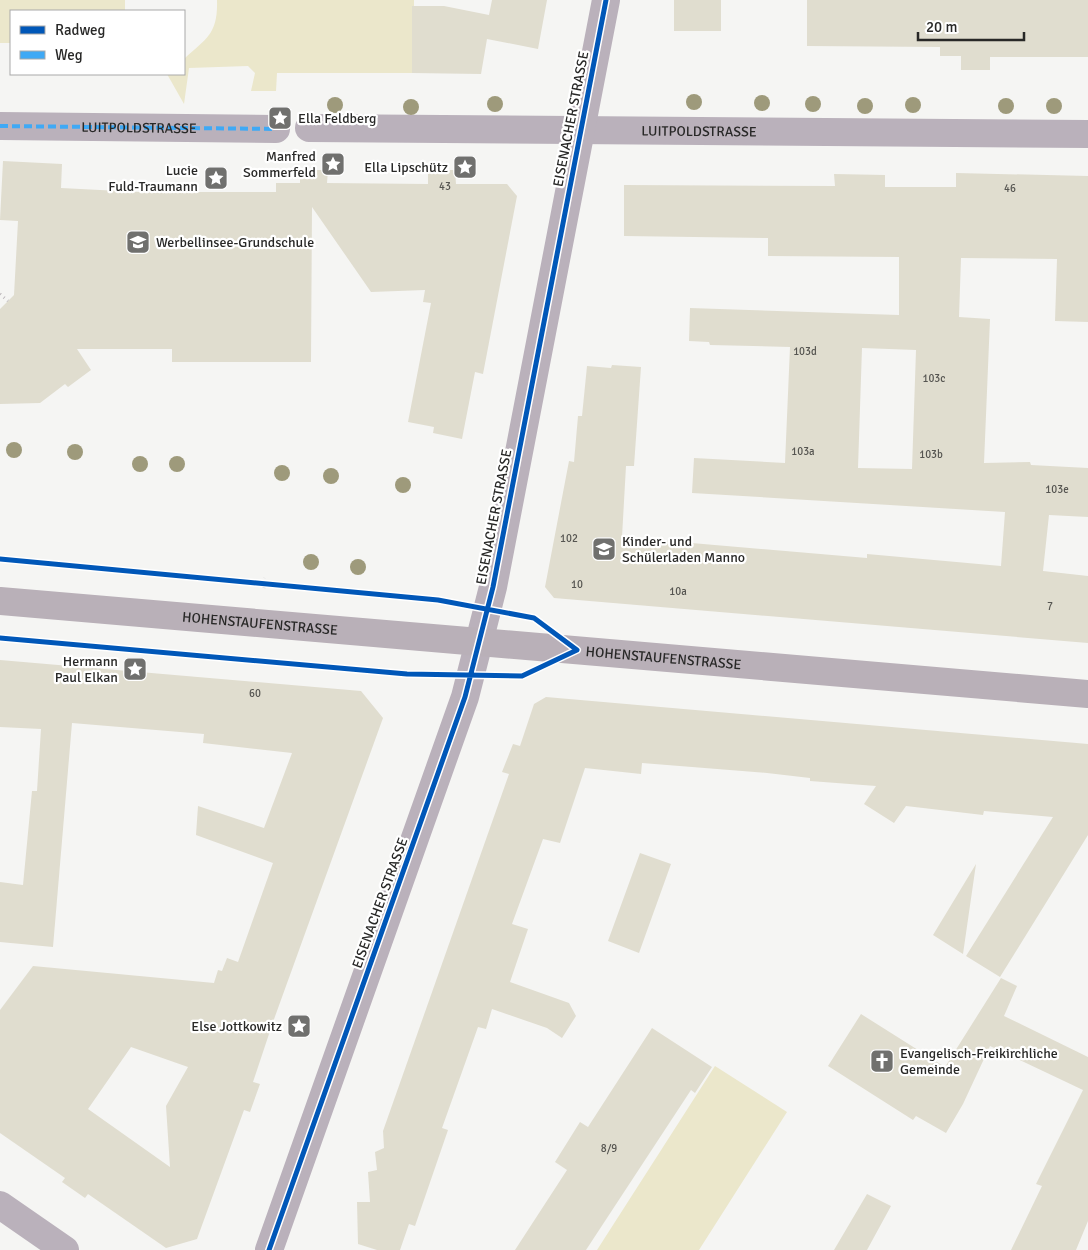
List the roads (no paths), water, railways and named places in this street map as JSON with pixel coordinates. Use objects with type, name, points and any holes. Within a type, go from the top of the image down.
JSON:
[{"type":"main road","name":"HOHENSTAUFENSTRASSE","points":[[0,601],[1088,694]]},
{"type":"street","name":"EISENACHER STRASSE","points":[[269,1250],[462,706],[493,586],[606,0]]},
{"type":"street","name":"LUITPOLDSTRASSE","points":[[0,126],[276,129]]},
{"type":"street","name":"LUITPOLDSTRASSE","points":[[309,128],[1088,134]]},
{"type":"street","points":[[0,1205],[65,1250]]},
{"type":"place","name":"Ella Feldberg","points":[[280,118]]},
{"type":"place","name":"Manfred Sommerfeld","points":[[333,164]]},
{"type":"place","name":"Ella Lipschütz","points":[[465,167]]},
{"type":"place","name":"Lucie Fuld-Traumann","points":[[216,178]]},
{"type":"place","name":"Werbellinsee-Grundschule","points":[[138,242]]},
{"type":"place","name":"Kinder- und Schülerladen Manno","points":[[604,549]]},
{"type":"place","name":"Hermann Paul Elkan","points":[[135,669]]},
{"type":"place","name":"Else Jottkowitz","points":[[299,1026]]},
{"type":"place","name":"Evangelisch-Freikirchliche Gemeinde","points":[[882,1061]]}]
